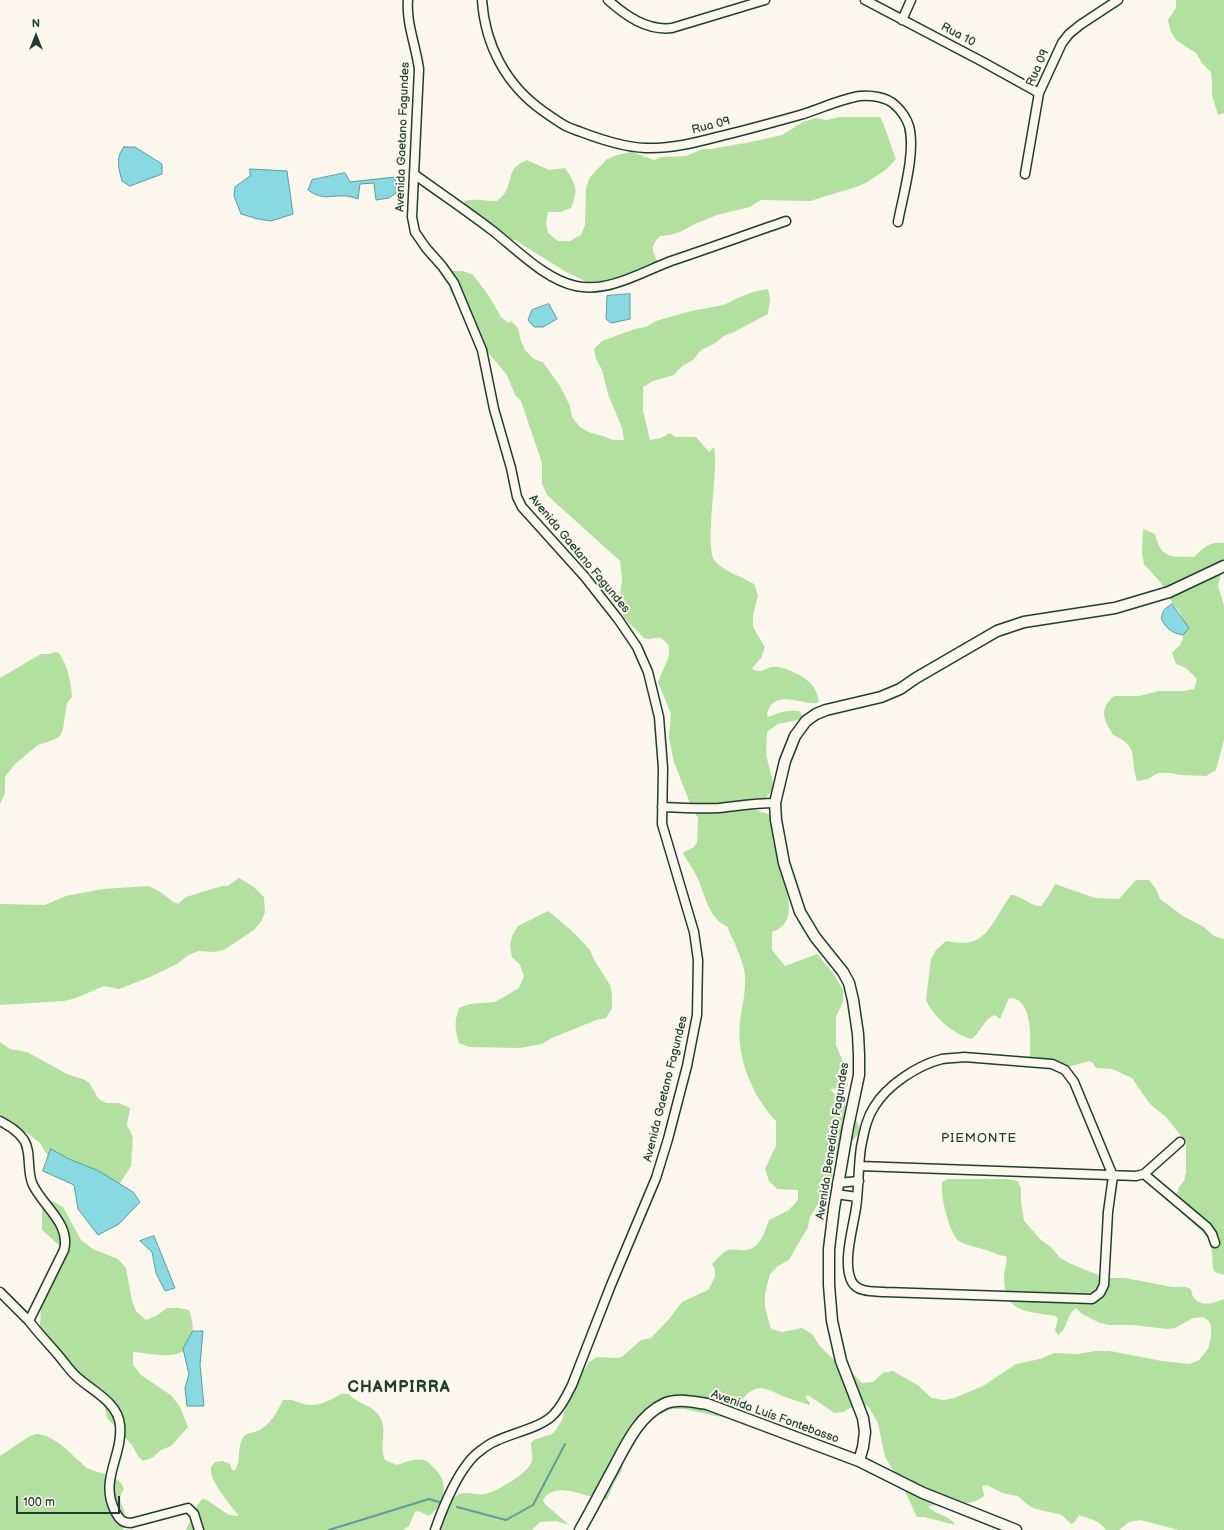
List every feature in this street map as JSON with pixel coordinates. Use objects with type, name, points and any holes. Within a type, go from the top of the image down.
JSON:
[{"type":"street","name":"Avenida Gaetano Fagundes","points":[[408,0],[408,19],[417,53],[419,69],[412,217],[415,232],[454,283],[482,350],[494,410],[511,468],[517,497],[522,507],[585,577],[618,619],[637,648],[648,672],[659,717],[663,768],[662,824],[694,932],[698,960],[697,1015],[687,1066],[666,1146],[656,1178],[611,1285],[572,1385],[554,1415],[546,1421],[496,1441],[479,1452],[466,1466],[456,1483],[442,1510],[435,1530]]},
{"type":"street","name":"Rua 09","points":[[482,0],[494,53],[504,71],[515,85],[532,103],[565,126],[604,141],[645,148],[684,146],[801,115],[860,96],[874,96],[886,99],[895,104],[909,125],[911,142],[898,222]]},
{"type":"street","points":[[608,0],[622,13],[648,26],[662,29],[672,28],[765,0]]},
{"type":"street","name":"Rua 10","points":[[865,0],[1039,93]]},
{"type":"street","points":[[902,20],[911,0]]},
{"type":"street","name":"Rua 09","points":[[1025,174],[1039,93],[1062,43],[1069,34],[1080,25],[1118,0]]},
{"type":"street","points":[[414,174],[492,230],[543,271],[562,282],[587,288],[613,284],[786,220]]},
{"type":"street","name":"Avenida Benedicto Fagundes","points":[[859,1461],[865,1432],[863,1418],[841,1361],[832,1321],[829,1249],[837,1188],[859,1075],[859,1055],[854,1000],[849,983],[843,972],[815,937],[800,912],[782,857],[776,820],[776,803],[785,761],[795,736],[806,721],[816,714],[826,710],[881,697],[900,689],[967,648],[1009,627],[1024,622],[1115,608],[1169,592],[1224,566]]},
{"type":"street","points":[[662,807],[687,809],[751,803],[776,803]]},
{"type":"street","points":[[964,1057],[1052,1064],[1065,1070],[1074,1082],[1113,1176],[1108,1212],[1104,1285],[1100,1293],[1092,1299],[912,1294],[860,1290],[852,1282],[848,1263],[860,1166],[861,1149],[867,1122],[874,1107],[886,1091],[906,1075],[943,1059],[964,1057]]},
{"type":"street","points":[[0,1121],[18,1132],[24,1139],[27,1146],[33,1186],[51,1209],[66,1240],[61,1256],[29,1321]]},
{"type":"street","points":[[860,1166],[1129,1176],[1144,1174],[1180,1142]]},
{"type":"street","points":[[1144,1174],[1207,1227],[1212,1234],[1215,1243]]},
{"type":"street","points":[[837,1188],[859,1181]]},
{"type":"street","points":[[837,1188],[857,1197]]},
{"type":"street","points":[[0,1292],[29,1321],[77,1377],[106,1400],[117,1413],[120,1433],[109,1477],[109,1495],[119,1518],[125,1523],[130,1523],[188,1508],[194,1514],[199,1530]]},
{"type":"street","name":"Avenida Luís Fontebasso","points":[[580,1530],[630,1437],[643,1421],[656,1409],[666,1403],[682,1401],[707,1404],[859,1461],[923,1493],[1016,1530]]},
{"type":"green space","points":[[1176,0],[1224,0],[1224,113],[1218,115],[1212,95],[1211,72],[1202,63],[1196,53],[1176,40],[1170,30],[1168,20],[1176,8]]},
{"type":"green space","points":[[840,117],[880,117],[896,159],[887,169],[866,183],[810,201],[761,200],[750,207],[717,215],[680,232],[660,236],[653,246],[654,254],[658,262],[657,265],[612,291],[606,291],[566,272],[515,240],[504,238],[466,211],[464,201],[497,201],[506,191],[514,169],[527,160],[549,170],[565,168],[574,183],[576,191],[571,208],[560,212],[548,212],[546,222],[548,233],[558,241],[570,241],[581,235],[585,225],[586,188],[590,177],[607,159],[632,152],[654,160],[661,157],[686,156],[703,149],[751,142],[782,135],[803,122],[816,118],[826,120]]},
{"type":"green space","points":[[450,271],[463,271],[473,275],[489,296],[501,317],[508,323],[511,321],[518,328],[525,350],[534,359],[542,361],[560,386],[570,406],[572,417],[580,427],[591,433],[613,440],[624,440],[622,428],[608,394],[602,370],[596,359],[594,349],[602,341],[635,329],[646,327],[656,321],[691,311],[724,305],[756,291],[768,289],[770,300],[768,314],[724,336],[714,344],[701,350],[693,360],[682,366],[674,375],[653,381],[643,387],[643,411],[650,440],[661,438],[670,433],[675,437],[696,437],[709,452],[714,447],[715,473],[711,525],[712,553],[715,561],[723,568],[754,584],[758,595],[753,615],[753,627],[765,647],[761,658],[752,668],[759,671],[776,667],[794,672],[810,683],[819,700],[818,703],[811,703],[781,699],[770,707],[767,715],[768,717],[787,711],[799,711],[803,716],[798,720],[778,724],[767,732],[766,755],[773,782],[772,790],[766,798],[746,807],[776,818],[779,860],[789,903],[789,912],[781,927],[772,932],[772,950],[785,966],[817,954],[833,973],[843,990],[843,1002],[836,1017],[836,1045],[843,1062],[848,1085],[846,1088],[830,1089],[840,1099],[856,1120],[861,1131],[840,1151],[834,1160],[831,1192],[818,1204],[810,1217],[808,1227],[789,1260],[778,1266],[770,1274],[765,1294],[765,1307],[771,1329],[782,1332],[802,1328],[812,1334],[819,1345],[837,1363],[847,1372],[853,1374],[862,1383],[873,1382],[883,1373],[893,1371],[919,1386],[931,1398],[944,1400],[954,1398],[983,1386],[1016,1364],[1040,1359],[1054,1353],[1077,1354],[1096,1351],[1110,1351],[1162,1361],[1190,1364],[1199,1360],[1208,1349],[1211,1337],[1211,1326],[1209,1321],[1203,1317],[1193,1318],[1175,1328],[1167,1329],[1134,1325],[1109,1325],[1100,1323],[1082,1314],[1076,1308],[1071,1314],[1062,1332],[1058,1335],[1055,1330],[1058,1319],[1056,1316],[1027,1311],[1013,1304],[1008,1298],[1005,1289],[1004,1277],[1007,1261],[1006,1256],[962,1243],[955,1237],[946,1213],[942,1196],[942,1182],[948,1179],[1006,1179],[1018,1181],[1021,1188],[1024,1221],[1041,1240],[1051,1247],[1059,1257],[1069,1263],[1100,1276],[1125,1278],[1172,1287],[1185,1287],[1191,1289],[1192,1295],[1195,1299],[1203,1303],[1214,1303],[1224,1299],[1224,1530],[1179,1530],[1140,1520],[1129,1522],[1119,1530],[1106,1530],[1097,1522],[1079,1515],[1075,1522],[1071,1524],[1062,1515],[1036,1509],[1029,1506],[1018,1496],[1002,1493],[987,1485],[982,1486],[984,1496],[979,1500],[965,1504],[928,1506],[934,1511],[950,1519],[955,1525],[924,1517],[917,1517],[901,1483],[885,1457],[878,1423],[868,1406],[858,1404],[843,1412],[834,1413],[808,1395],[805,1397],[810,1403],[809,1405],[761,1388],[755,1389],[748,1393],[726,1418],[684,1409],[671,1409],[650,1419],[642,1427],[627,1450],[621,1472],[614,1483],[607,1500],[562,1490],[552,1492],[543,1500],[545,1504],[569,1525],[556,1521],[540,1522],[532,1530],[439,1530],[447,1508],[455,1497],[462,1493],[485,1494],[490,1492],[512,1481],[530,1466],[532,1461],[531,1443],[534,1440],[552,1434],[555,1431],[562,1420],[566,1405],[576,1382],[589,1362],[597,1357],[622,1357],[641,1340],[651,1338],[670,1318],[682,1302],[708,1290],[715,1277],[715,1270],[712,1264],[720,1255],[730,1250],[747,1250],[756,1246],[764,1234],[769,1220],[789,1210],[798,1200],[798,1190],[777,1189],[769,1181],[765,1169],[776,1146],[776,1121],[767,1111],[753,1088],[743,1062],[739,1035],[745,982],[741,960],[728,927],[716,919],[712,913],[697,878],[683,854],[694,847],[697,842],[698,818],[691,806],[674,762],[669,737],[671,714],[658,682],[669,656],[669,646],[659,638],[644,638],[624,618],[619,604],[622,579],[620,561],[547,495],[542,484],[542,463],[521,401],[515,395],[507,375],[480,343],[464,312],[450,291],[448,281]]},
{"type":"green space","points":[[1143,529],[1155,534],[1164,552],[1173,556],[1194,557],[1201,550],[1211,544],[1224,543],[1224,560],[1218,586],[1224,605],[1224,740],[1216,770],[1206,776],[1158,773],[1148,779],[1137,781],[1131,749],[1122,739],[1113,735],[1105,720],[1104,711],[1109,701],[1114,696],[1139,696],[1159,691],[1184,691],[1194,689],[1197,679],[1186,668],[1176,664],[1172,653],[1180,645],[1183,639],[1181,614],[1173,604],[1161,583],[1144,564],[1142,554]]},
{"type":"green space","points":[[59,653],[67,669],[72,691],[72,697],[67,703],[63,729],[60,736],[38,745],[15,764],[5,777],[5,793],[0,804],[0,678],[41,654]]},
{"type":"green space","points":[[239,878],[254,887],[264,897],[265,912],[261,922],[254,930],[224,950],[214,952],[199,951],[193,953],[177,964],[150,977],[119,989],[104,986],[76,998],[64,1001],[0,1005],[0,904],[45,905],[66,896],[103,889],[149,886],[178,904],[186,897],[222,886],[228,886]]},
{"type":"green space","points":[[1136,880],[1149,880],[1156,889],[1160,899],[1183,916],[1204,927],[1214,936],[1224,939],[1224,1275],[1215,1272],[1214,1270],[1211,1247],[1208,1239],[1182,1213],[1174,1202],[1173,1196],[1178,1192],[1179,1187],[1184,1181],[1186,1172],[1186,1142],[1166,1117],[1150,1104],[1132,1078],[1112,1069],[1096,1068],[1090,1061],[1067,1067],[1030,1062],[1030,1034],[1027,1013],[1023,1005],[1017,1000],[1009,998],[1000,1019],[995,1015],[988,1019],[972,1039],[958,1034],[944,1024],[933,1012],[926,999],[931,959],[936,950],[946,941],[965,943],[974,941],[981,937],[992,924],[1011,895],[1019,897],[1033,905],[1041,906],[1055,884],[1095,898],[1119,899]]},
{"type":"green space","points":[[548,911],[572,931],[590,950],[594,960],[610,985],[612,1008],[606,1018],[596,1020],[552,1038],[542,1044],[519,1048],[469,1047],[459,1043],[456,1017],[459,1008],[470,1004],[495,1002],[519,988],[524,976],[520,965],[512,957],[510,946],[512,936],[518,926]]},
{"type":"green space","points":[[0,1042],[10,1049],[27,1052],[67,1074],[85,1080],[90,1084],[98,1098],[102,1101],[107,1103],[119,1103],[130,1108],[127,1125],[133,1137],[131,1166],[120,1183],[113,1189],[55,1168],[40,1143],[29,1134],[0,1125]]},
{"type":"green space","points":[[52,1201],[63,1207],[81,1240],[93,1249],[118,1259],[126,1268],[132,1301],[136,1311],[146,1320],[156,1316],[167,1308],[189,1310],[193,1332],[189,1345],[184,1350],[178,1354],[170,1355],[133,1352],[133,1365],[141,1375],[172,1396],[180,1407],[188,1427],[171,1446],[161,1450],[152,1458],[143,1461],[138,1456],[132,1445],[107,1418],[105,1408],[93,1387],[69,1360],[46,1341],[40,1331],[41,1304],[60,1259],[60,1246],[42,1230],[42,1205]]},
{"type":"green space","points":[[341,1394],[349,1394],[357,1401],[371,1408],[378,1414],[383,1424],[383,1455],[385,1460],[397,1465],[413,1460],[424,1460],[427,1461],[439,1474],[444,1486],[444,1493],[439,1505],[429,1516],[419,1511],[415,1512],[409,1526],[403,1530],[186,1530],[197,1506],[202,1499],[207,1500],[229,1515],[239,1516],[226,1500],[213,1479],[211,1467],[215,1462],[223,1461],[230,1464],[232,1470],[234,1471],[238,1465],[241,1441],[244,1436],[260,1430],[267,1424],[276,1413],[283,1400],[292,1400],[304,1404],[314,1405],[328,1401]]},
{"type":"green space","points":[[36,1434],[54,1440],[87,1468],[118,1480],[124,1489],[120,1497],[125,1513],[123,1530],[0,1530],[0,1456],[28,1437]]},
{"type":"water","points":[[124,147],[135,147],[162,164],[162,174],[130,186],[122,181],[119,168],[119,155]]},
{"type":"water","points":[[250,169],[287,171],[293,214],[271,221],[241,214],[234,196],[235,187],[250,176]]},
{"type":"water","points":[[345,173],[350,182],[395,177],[396,193],[389,198],[376,200],[374,183],[360,184],[358,199],[348,196],[327,197],[318,195],[308,190],[312,180]]},
{"type":"water","points":[[630,294],[630,319],[611,323],[606,319],[607,296]]},
{"type":"water","points":[[549,304],[557,319],[543,327],[534,327],[528,320],[532,310]]},
{"type":"water","points":[[1172,604],[1189,628],[1183,635],[1170,630],[1161,618],[1164,610]]},
{"type":"water","points":[[51,1149],[69,1159],[99,1171],[133,1192],[140,1202],[119,1224],[98,1235],[78,1209],[74,1185],[43,1171]]},
{"type":"water","points":[[154,1236],[175,1288],[165,1291],[156,1273],[152,1252],[140,1241]]},
{"type":"water","points":[[193,1331],[203,1331],[200,1365],[204,1406],[187,1406],[185,1388],[189,1374],[183,1349]]},
{"type":"waterway","points":[[457,1507],[506,1520],[533,1505],[565,1444]]},
{"type":"waterway","points":[[329,1530],[429,1499],[439,1502]]},
{"type":"district","name":"PIEMONTE","points":[[979,1139]]},
{"type":"district","name":"CHAMPIRRA","points":[[399,1388]]}]
